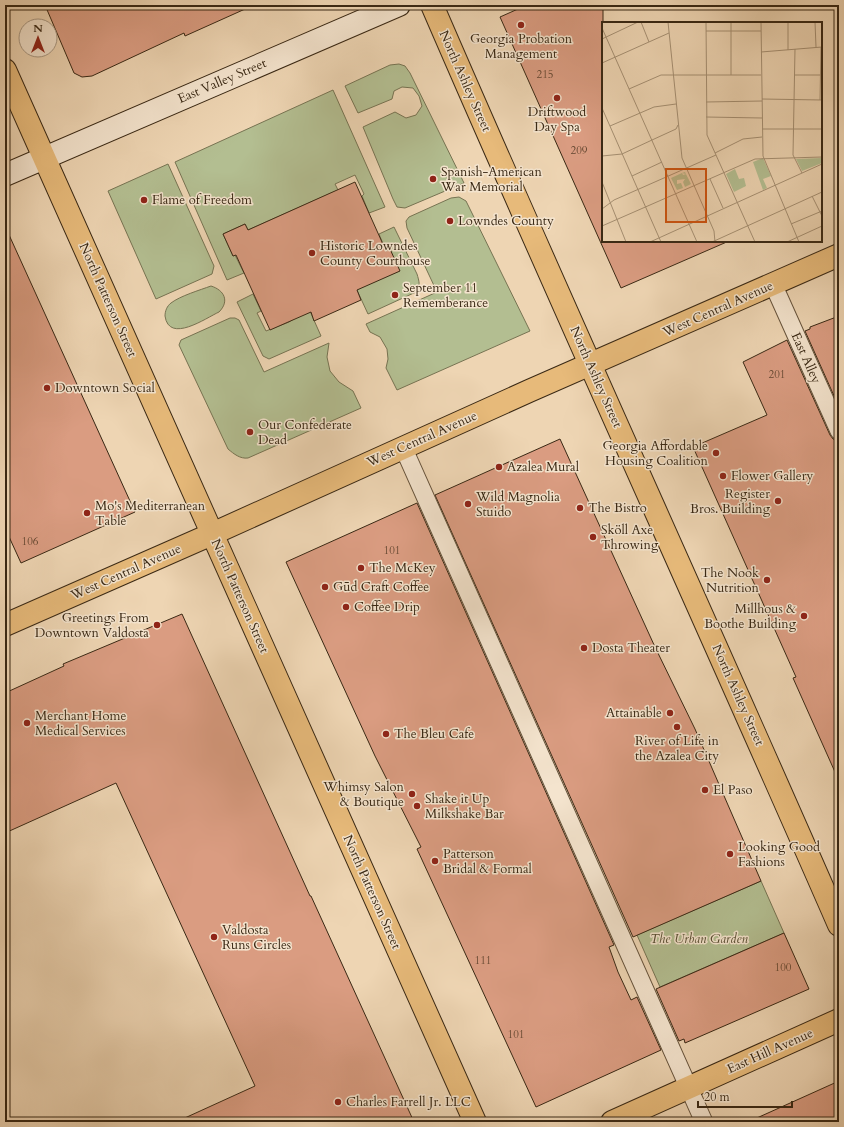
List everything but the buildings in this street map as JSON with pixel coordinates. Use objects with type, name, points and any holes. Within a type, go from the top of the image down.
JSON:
[{"type":"main road","name":"North Ashley Street","points":[[432,5],[839,925]]},
{"type":"main road","name":"North Patterson Street","points":[[5,70],[475,1122]]},
{"type":"main road","name":"West Central Avenue","points":[[5,625],[839,255]]},
{"type":"main road","name":"East Hill Avenue","points":[[612,1122],[839,1020]]},
{"type":"street","name":"East Valley Street","points":[[5,175],[399,5]]},
{"type":"lane","name":"East Alley","points":[[773,284],[839,431]]},
{"type":"lane","points":[[403,448],[704,1122]]},
{"type":"green space","points":[[399,64],[405,66],[410,73],[464,183],[405,208],[397,207],[363,127],[395,112],[406,118],[416,115],[422,106],[419,96],[413,88],[402,87],[394,91],[392,99],[358,113],[345,86],[390,65]]},
{"type":"green space","points":[[333,90],[385,207],[369,213],[362,196],[364,194],[355,175],[335,184],[338,190],[248,230],[245,224],[223,234],[233,256],[235,255],[244,273],[227,280],[175,162]]},
{"type":"green space","points":[[168,164],[214,266],[212,274],[156,299],[108,191]]},
{"type":"green space","points":[[459,197],[466,201],[530,331],[397,390],[386,368],[388,359],[387,349],[380,337],[370,332],[366,324],[437,292],[407,228],[406,221],[409,217],[451,198]]},
{"type":"green space","points":[[394,227],[417,274],[419,288],[416,292],[368,314],[356,288],[399,271],[390,250],[386,251],[379,234]]},
{"type":"green space","points":[[211,286],[219,290],[224,296],[224,304],[219,312],[189,327],[180,329],[173,328],[168,324],[165,314],[166,309],[170,304],[175,300]]},
{"type":"green space","points":[[253,294],[261,311],[257,313],[266,331],[289,322],[309,309],[321,336],[269,359],[263,356],[237,302]]},
{"type":"green space","points":[[230,318],[239,320],[264,372],[329,343],[327,357],[330,371],[339,382],[353,391],[361,408],[248,458],[242,458],[235,454],[228,449],[179,345],[181,340]]},
{"type":"green space","name":"The Urban Garden","points":[[761,881],[784,933],[660,987],[637,935]]},
{"type":"place","name":"Georgia Probation Management","points":[[521,25]]},
{"type":"place","name":"Driftwood Day Spa","points":[[557,98]]},
{"type":"place","name":"Spanish-American War Memorial","points":[[433,179]]},
{"type":"place","name":"Flame of Freedom","points":[[144,200]]},
{"type":"place","name":"Lowndes County","points":[[450,221]]},
{"type":"place","name":"Historic Lowndes County Courthouse","points":[[312,253]]},
{"type":"place","name":"September 11 Rememberance","points":[[395,295]]},
{"type":"place","name":"Downtown Social","points":[[47,388]]},
{"type":"place","name":"Our Confederate Dead","points":[[250,432]]},
{"type":"place","name":"Georgia Affordable Housing Coalition","points":[[716,453]]},
{"type":"place","name":"Azalea Mural","points":[[499,467]]},
{"type":"place","name":"Flower Gallery","points":[[723,476]]},
{"type":"place","name":"Register Bros. Building","points":[[778,501]]},
{"type":"place","name":"Wild Magnolia Stuido","points":[[468,504]]},
{"type":"place","name":"The Bistro","points":[[580,508]]},
{"type":"place","name":"Mo's Mediterranean Table","points":[[87,513]]},
{"type":"place","name":"Sköll Axe Throwing","points":[[593,537]]},
{"type":"place","name":"The McKey","points":[[361,568]]},
{"type":"place","name":"The Nook Nutrition","points":[[767,580]]},
{"type":"place","name":"Gūd Craft Coffee","points":[[325,587]]},
{"type":"place","name":"Coffee Drip","points":[[346,607]]},
{"type":"place","name":"Millhous & Boothe Building","points":[[804,616]]},
{"type":"place","name":"Greetings From Downtown Valdosta","points":[[157,625]]},
{"type":"place","name":"Dosta Theater","points":[[584,648]]},
{"type":"place","name":"Attainable","points":[[670,713]]},
{"type":"place","name":"Merchant Home Medical Services","points":[[27,723]]},
{"type":"place","name":"River of Life in the Azalea City","points":[[677,727]]},
{"type":"place","name":"The Bleu Cafe","points":[[386,734]]},
{"type":"place","name":"El Paso","points":[[705,790]]},
{"type":"place","name":"Whimsy Salon & Boutique","points":[[412,794]]},
{"type":"place","name":"Shake it Up Milkshake Bar","points":[[417,806]]},
{"type":"place","name":"Looking Good Fashions","points":[[730,854]]},
{"type":"place","name":"Patterson Bridal & Formal","points":[[435,861]]},
{"type":"place","name":"Valdosta Runs Circles","points":[[214,937]]},
{"type":"place","name":"Charles Farrell Jr. LLC","points":[[338,1102]]}]
